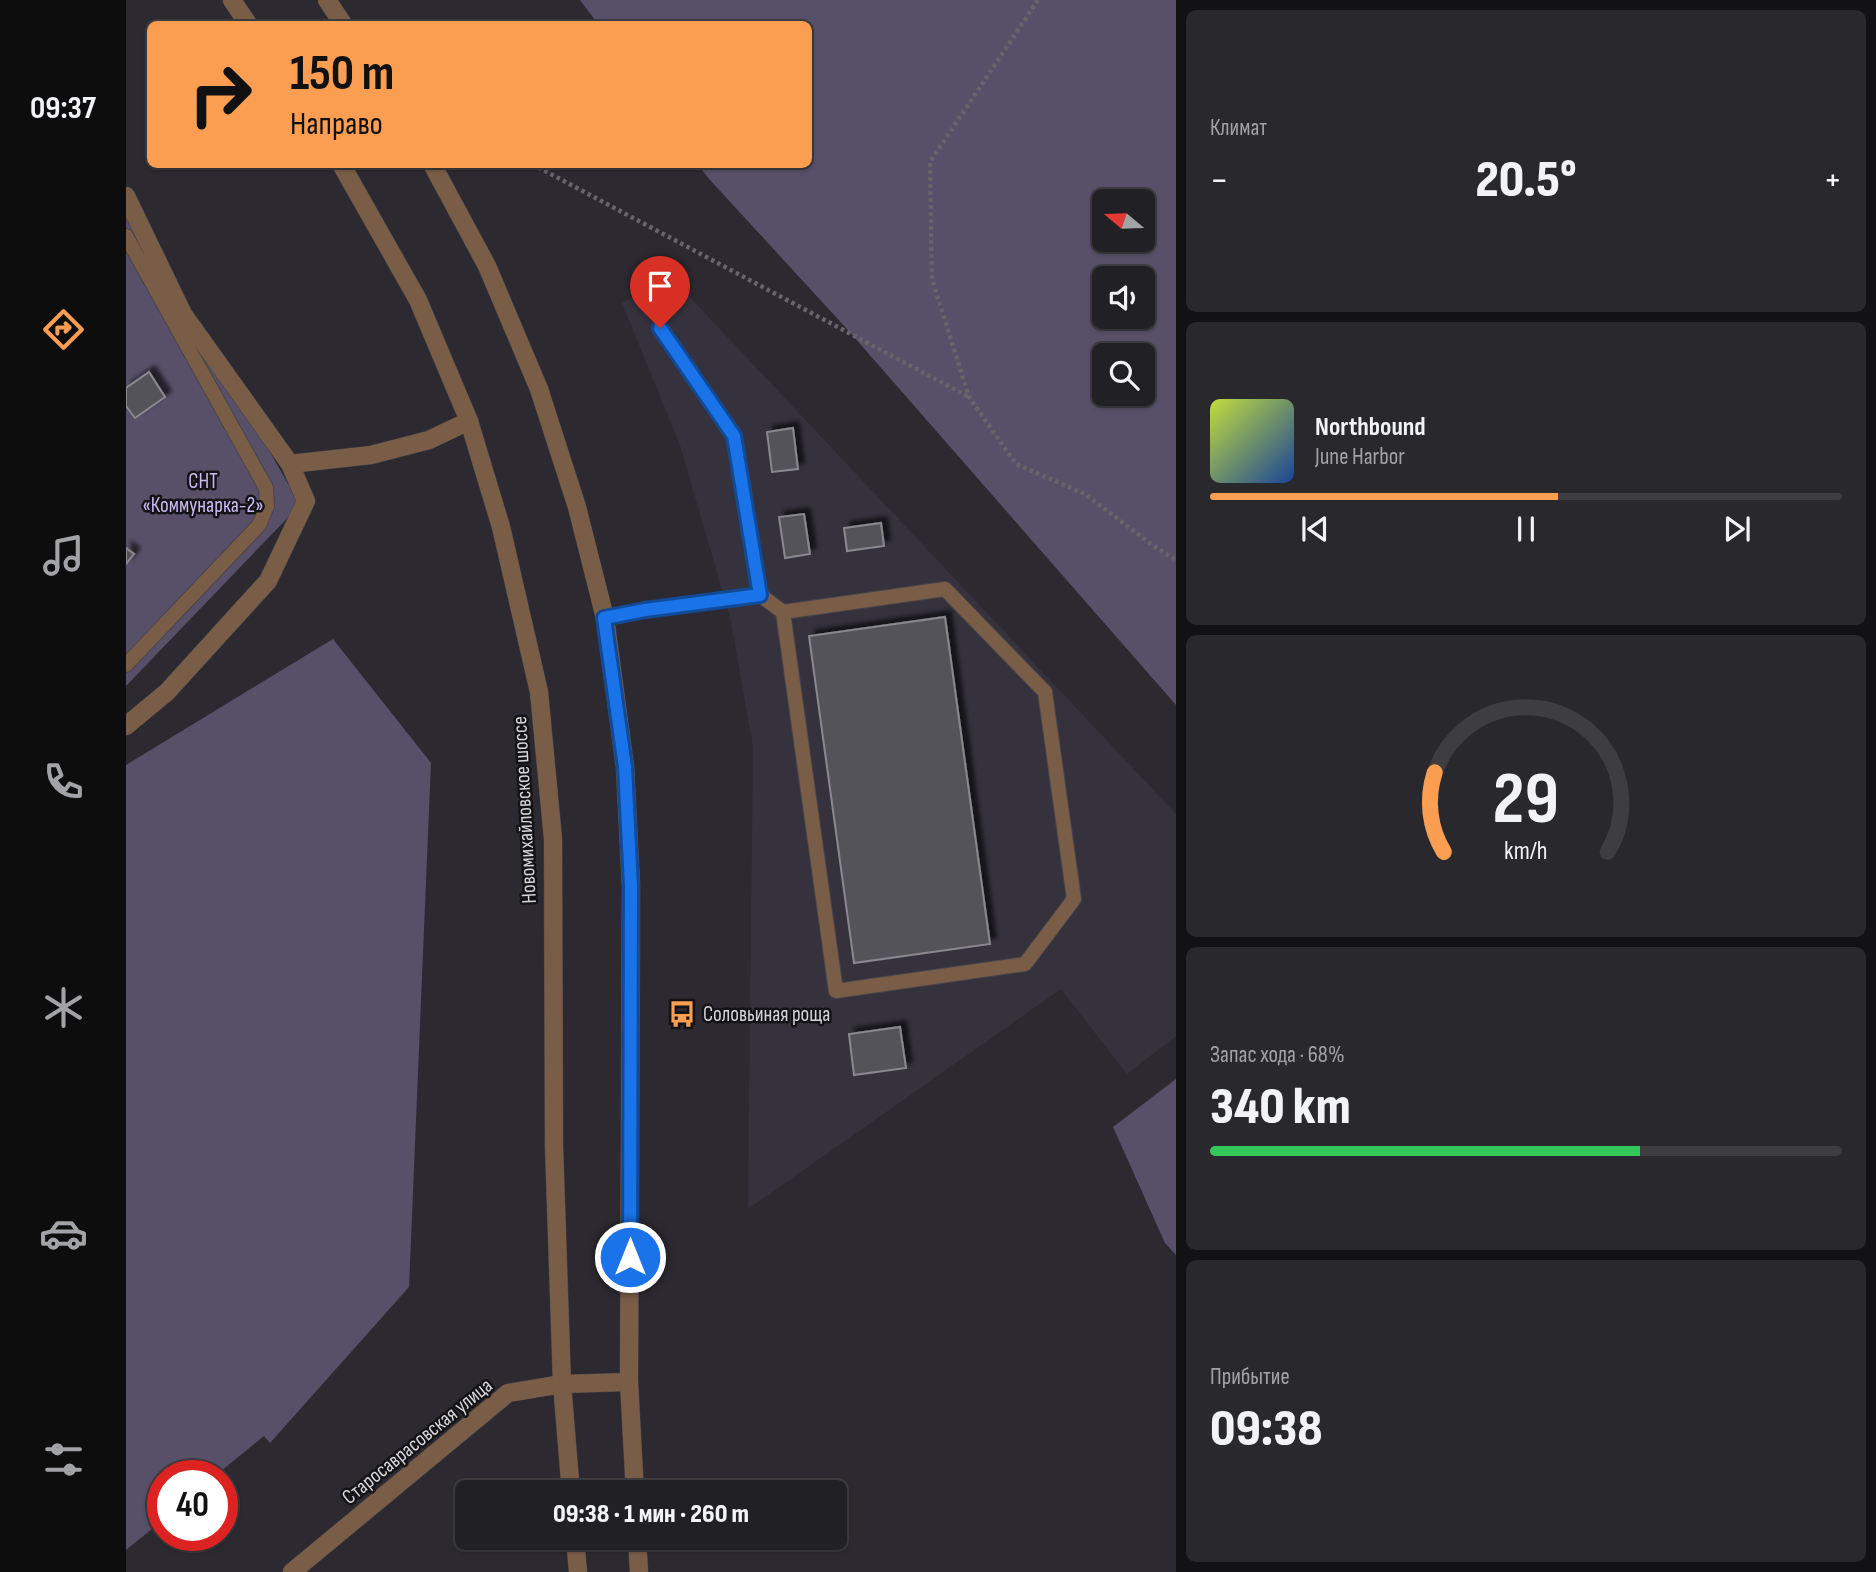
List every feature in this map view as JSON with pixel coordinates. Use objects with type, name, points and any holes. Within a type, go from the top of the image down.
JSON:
[{"type":"street","points":[[232,0],[246,21]]},
{"type":"street","points":[[327,0],[341,21]]},
{"type":"street","name":"Новомихайловское шоссе","points":[[343,168],[418,300],[469,421],[500,527],[539,692],[553,839],[554,1146],[562,1384],[570,1480]]},
{"type":"street","points":[[434,168],[487,266],[539,389],[577,507],[604,618],[625,767],[631,886],[629,1382],[634,1480]]},
{"type":"street","points":[[126,196],[183,314],[290,464],[306,501],[268,581],[167,692],[126,726]]},
{"type":"street","points":[[290,464],[371,454],[429,440],[469,421]]},
{"type":"street","name":"Старосаврасовская улица","points":[[297,1571],[424,1461],[508,1393],[562,1384],[629,1382]]},
{"type":"street","points":[[576,1550],[578,1572]]},
{"type":"street","points":[[638,1550],[639,1572]]},
{"type":"lane","points":[[126,236],[267,488],[267,506],[259,525],[126,665]]},
{"type":"lane","points":[[660,328],[734,436],[760,595]]},
{"type":"lane","points":[[604,618],[760,595],[783,612],[945,589],[1045,692],[1074,900],[1025,964],[836,991],[783,612]]},
{"type":"path","points":[[1038,0],[930,162],[932,279],[969,397],[1016,464],[1085,494],[1176,560]]},
{"type":"path","points":[[540,168],[969,397]]},
{"type":"shaded area","points":[[670,276],[1176,814],[1176,1036],[1127,1074],[1061,989],[748,1209],[753,746],[730,617],[680,445],[622,303]]},
{"type":"green space","points":[[580,0],[1176,0],[1176,705],[847,329],[700,168],[812,168],[812,21],[596,21]]},
{"type":"green space","name":"СНТ «Коммунарка-2»","points":[[126,198],[300,505],[126,686]]},
{"type":"green space","points":[[333,639],[431,763],[409,1287],[270,1443],[264,1436],[234,1460],[147,1460],[147,1533],[126,1550],[126,765]]},
{"type":"green space","points":[[1176,1079],[1176,1255],[1165,1243],[1113,1127]]},
{"type":"building","points":[[149,372],[165,397],[135,418],[126,406],[126,388]]},
{"type":"building","points":[[793,428],[798,469],[772,472],[767,432]]},
{"type":"building","points":[[804,514],[810,554],[785,558],[779,517]]},
{"type":"building","points":[[881,523],[884,546],[847,551],[844,528]]},
{"type":"building","points":[[126,548],[134,554],[126,564]]},
{"type":"building","points":[[945,617],[990,944],[854,963],[809,636]]},
{"type":"building","points":[[900,1027],[906,1068],[854,1075],[849,1034]]},
{"type":"place","name":"Соловьиная роща","points":[[682,1014]]},
{"type":"route","points":[[630,1257],[631,886],[625,767],[604,618],[760,595],[734,436],[660,328]]}]
